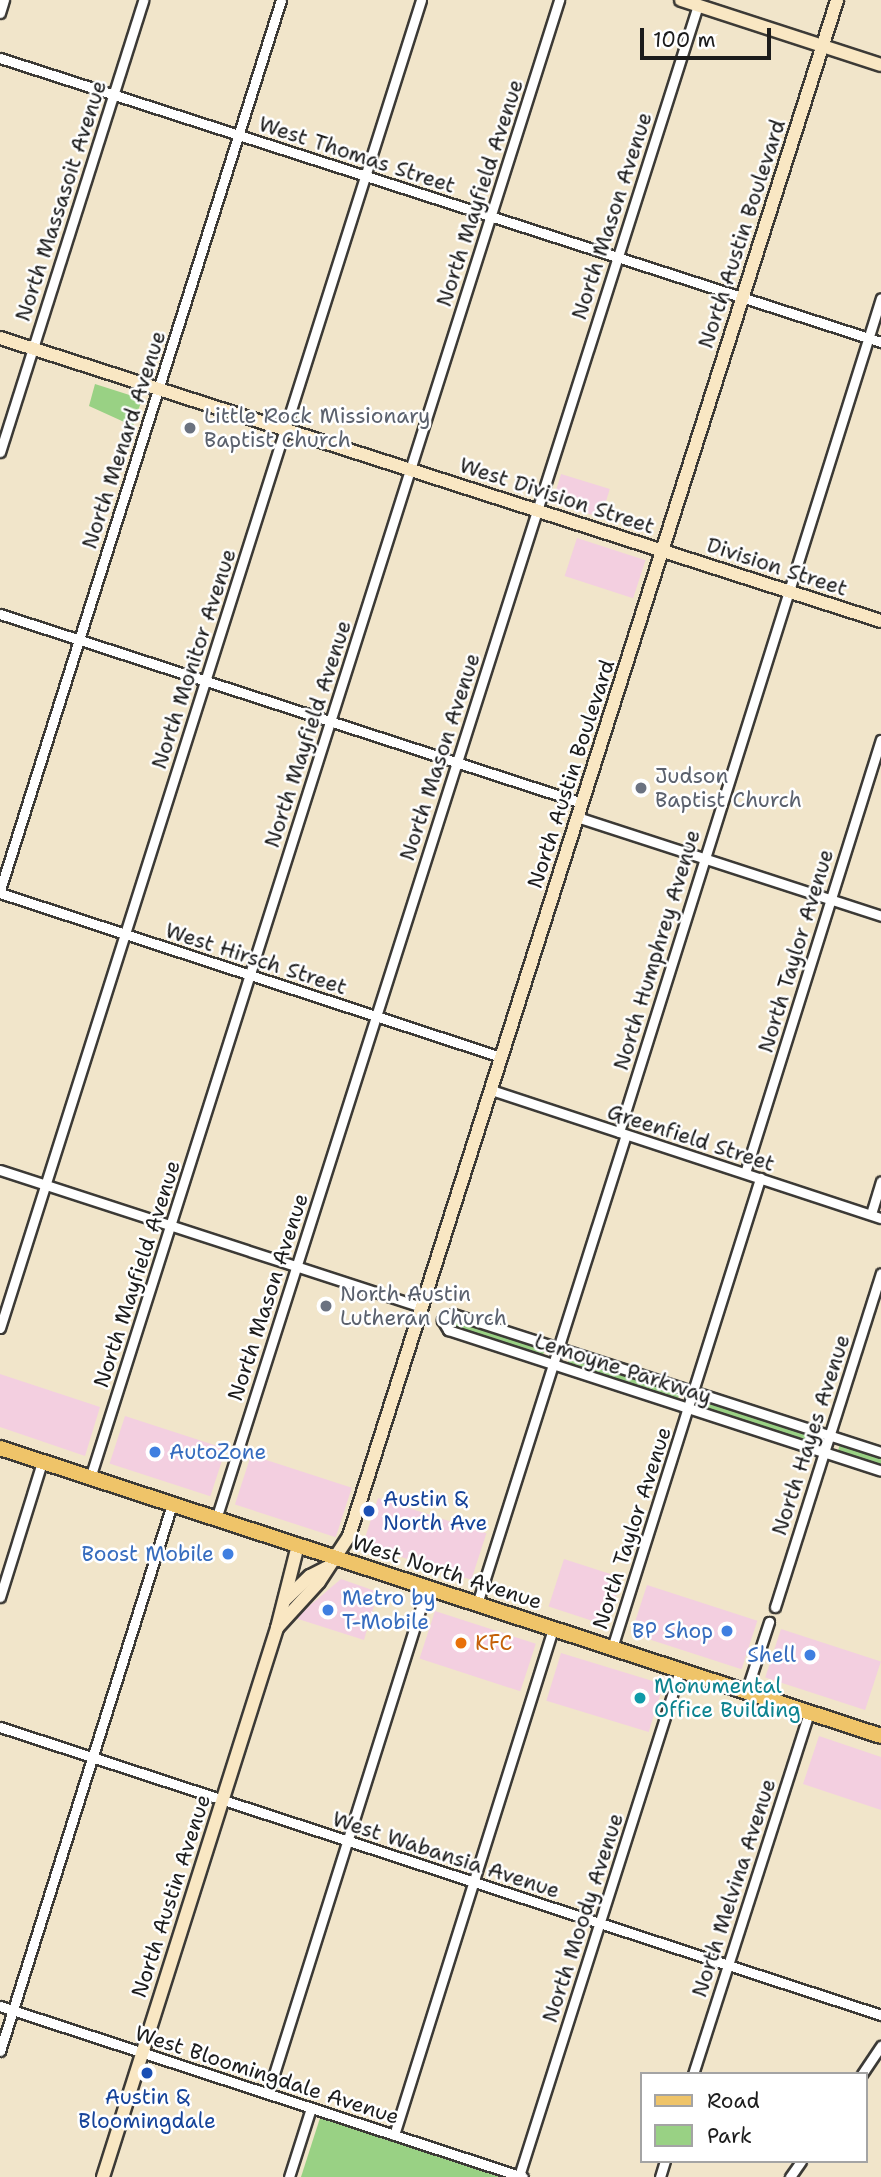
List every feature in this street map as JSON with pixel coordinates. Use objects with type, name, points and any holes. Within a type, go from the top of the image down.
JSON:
[{"type":"main road","name":"West North Avenue","points":[[0,1448],[298,1545],[331,1563],[427,1588],[881,1736]]},
{"type":"street","points":[[0,13],[4,0]]},
{"type":"street","name":"North Massasoit Avenue","points":[[0,452],[143,0]]},
{"type":"street","name":"North Menard Avenue","points":[[0,891],[281,0]]},
{"type":"street","name":"North Monitor Avenue","points":[[0,1328],[421,0]]},
{"type":"street","name":"North Mayfield Avenue","points":[[90,1478],[559,0]]},
{"type":"street","points":[[681,0],[881,65]]},
{"type":"street","name":"North Austin Boulevard","points":[[331,1563],[349,1536],[837,0]]},
{"type":"street","name":"North Mason Avenue","points":[[216,1519],[698,5]]},
{"type":"street","name":"West Thomas Street","points":[[0,58],[881,342]]},
{"type":"street","name":"North Humphrey Avenue","points":[[477,1604],[558,1348],[704,858],[881,298]]},
{"type":"street","name":"West Division Street","points":[[0,338],[662,550]]},
{"type":"street","name":"Division Street","points":[[662,550],[881,621]]},
{"type":"street","points":[[0,614],[582,803]]},
{"type":"street","name":"North Taylor Avenue","points":[[745,1173],[881,740]]},
{"type":"street","points":[[577,817],[881,916]]},
{"type":"street","name":"West Hirsch Street","points":[[0,891],[501,1057]]},
{"type":"street","name":"Greenfield Street","points":[[491,1090],[881,1218]]},
{"type":"street","points":[[0,1170],[422,1307]]},
{"type":"street","name":"North Taylor Avenue","points":[[612,1648],[760,1178]]},
{"type":"street","points":[[871,1214],[881,1181]]},
{"type":"street","name":"North Hayes Avenue","points":[[775,1607],[881,1273]]},
{"type":"street","name":"Lemoyne Parkway","points":[[881,1452],[453,1314],[442,1320],[449,1330],[881,1471]]},
{"type":"street","points":[[0,1597],[42,1462]]},
{"type":"street","points":[[0,2051],[172,1504]]},
{"type":"street","name":"North Austin Avenue","points":[[103,2177],[277,1628],[298,1545]]},
{"type":"street","points":[[282,1603],[310,1576],[331,1563]]},
{"type":"street","name":"North Austin Avenue","points":[[277,1628],[331,1563]]},
{"type":"street","points":[[268,2094],[427,1588]]},
{"type":"street","points":[[746,1692],[769,1622]]},
{"type":"street","points":[[394,2135],[553,1629]]},
{"type":"street","name":"North Moody Avenue","points":[[521,2176],[680,1670]]},
{"type":"street","name":"North Melvina Avenue","points":[[694,2072],[808,1712]]},
{"type":"street","name":"West Wabansia Avenue","points":[[0,1727],[881,2015]]},
{"type":"street","name":"West Bloomingdale Avenue","points":[[0,2006],[521,2176]]},
{"type":"street","points":[[863,2072],[881,2046]]},
{"type":"street","points":[[289,2177],[311,2108]]},
{"type":"shaded area","points":[[561,474],[610,489],[601,518],[552,503]]},
{"type":"shaded area","points":[[577,538],[645,560],[633,598],[565,576]]},
{"type":"shaded area","points":[[0,1374],[100,1407],[85,1456],[0,1427]]},
{"type":"shaded area","points":[[125,1416],[226,1449],[210,1496],[110,1464]]},
{"type":"shaded area","points":[[251,1455],[352,1488],[336,1537],[235,1504]]},
{"type":"shaded area","points":[[378,1498],[486,1533],[471,1580],[363,1545]]},
{"type":"shaded area","points":[[564,1559],[622,1578],[607,1625],[549,1607]]},
{"type":"shaded area","points":[[341,1579],[378,1592],[364,1640],[295,1618]]},
{"type":"shaded area","points":[[647,1585],[757,1621],[742,1669],[631,1634]]},
{"type":"shaded area","points":[[435,1611],[536,1644],[520,1691],[420,1659]]},
{"type":"shaded area","points":[[781,1629],[881,1661],[865,1710],[765,1678]]},
{"type":"shaded area","points":[[561,1653],[663,1684],[649,1732],[546,1701]]},
{"type":"shaded area","points":[[819,1736],[881,1757],[881,1810],[803,1784]]},
{"type":"green space","points":[[95,384],[142,399],[133,426],[89,406]]},
{"type":"green space","points":[[453,1319],[545,1349],[542,1358],[449,1327],[448,1322]]},
{"type":"green space","points":[[570,1356],[680,1392],[677,1401],[567,1366]]},
{"type":"green space","points":[[705,1400],[815,1436],[812,1445],[702,1410]]},
{"type":"green space","points":[[840,1444],[881,1458],[881,1468],[837,1454]]},
{"type":"green space","points":[[320,2118],[500,2177],[301,2177]]},
{"type":"place","name":"Little Rock Missionary Baptist Church","points":[[190,428]]},
{"type":"place","name":"Judson Baptist Church","points":[[641,788]]},
{"type":"place","name":"North Austin Lutheran Church","points":[[326,1306]]},
{"type":"place","name":"AutoZone","points":[[155,1452]]},
{"type":"place","name":"Austin & North Ave","points":[[369,1511]]},
{"type":"place","name":"Boost Mobile","points":[[228,1554]]},
{"type":"place","name":"Metro by T-Mobile","points":[[328,1610]]},
{"type":"place","name":"BP Shop","points":[[727,1631]]},
{"type":"place","name":"KFC","points":[[461,1643]]},
{"type":"place","name":"Shell","points":[[810,1655]]},
{"type":"place","name":"Monumental Office Building","points":[[640,1698]]},
{"type":"place","name":"Austin & Bloomingdale","points":[[147,2073]]}]
